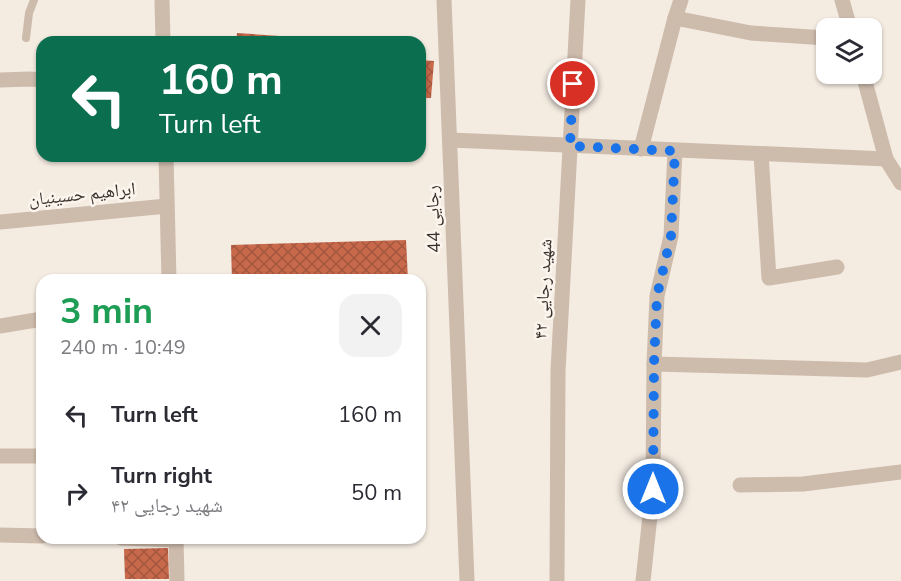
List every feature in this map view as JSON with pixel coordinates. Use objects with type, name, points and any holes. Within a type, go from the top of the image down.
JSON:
[{"type":"street","points":[[162,0],[163,36]]},
{"type":"street","name":"رجایی 44","points":[[444,0],[466,581]]},
{"type":"street","name":"شهید رجایی ۴۲","points":[[557,581],[558,371],[578,0]]},
{"type":"street","points":[[641,149],[681,0]]},
{"type":"street","points":[[842,0],[847,18]]},
{"type":"street","points":[[675,18],[751,33],[816,37]]},
{"type":"street","points":[[0,80],[36,80]]},
{"type":"street","points":[[866,84],[886,159],[901,183]]},
{"type":"street","points":[[450,140],[886,159]]},
{"type":"street","points":[[643,581],[653,489],[657,296],[671,236],[675,151]]},
{"type":"street","points":[[761,154],[769,278],[837,267]]},
{"type":"street","points":[[166,162],[169,274]]},
{"type":"street","name":"ابراهیم حسینیان","points":[[0,222],[167,206]]},
{"type":"street","points":[[0,326],[36,320]]},
{"type":"street","points":[[654,364],[867,370],[901,362]]},
{"type":"street","points":[[0,456],[36,456]]},
{"type":"street","points":[[740,485],[803,484],[901,472]]},
{"type":"street","points":[[0,535],[36,536]]},
{"type":"street","points":[[176,544],[177,581]]},
{"type":"lane","points":[[26,38],[29,13],[34,0]]},
{"type":"building","points":[[237,33],[280,36],[237,36]]},
{"type":"building","points":[[426,60],[434,61],[431,98],[426,98]]},
{"type":"building","points":[[406,240],[408,274],[232,274],[231,245]]},
{"type":"building","points":[[168,548],[169,579],[125,579],[124,549]]},
{"type":"route","points":[[573,84],[570,146],[675,151],[671,236],[657,296],[653,489]]}]
